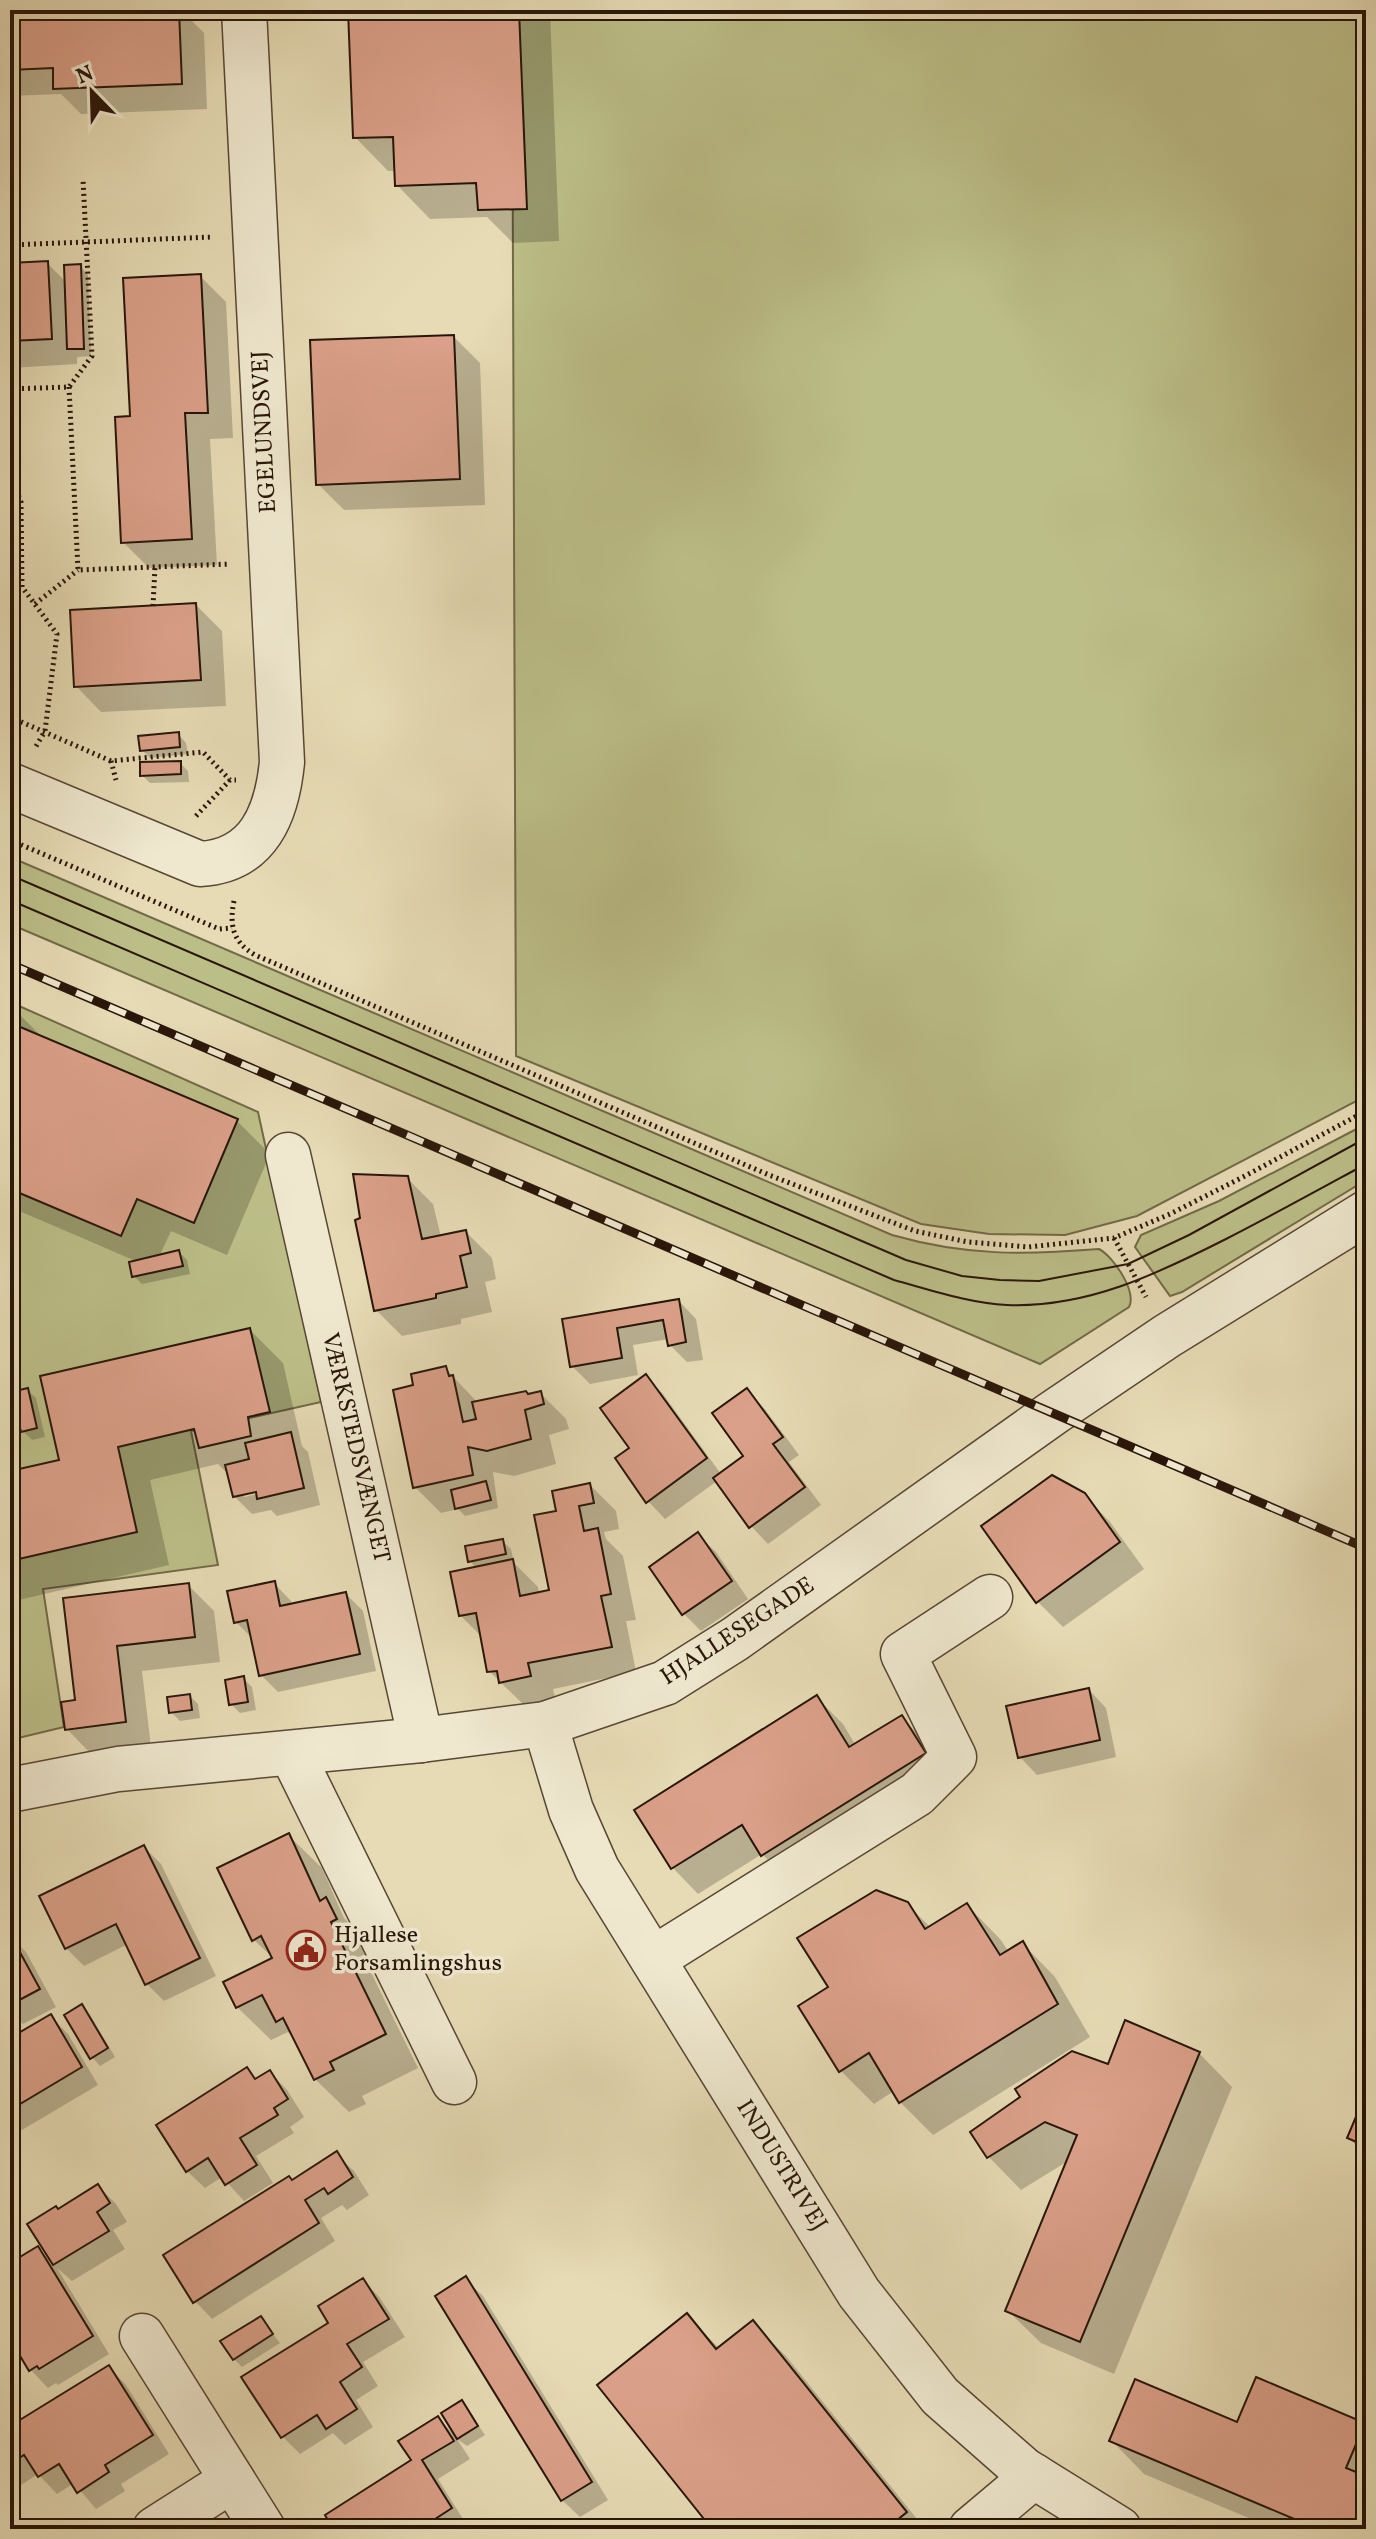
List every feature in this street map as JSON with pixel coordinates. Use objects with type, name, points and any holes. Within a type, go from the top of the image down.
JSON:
[{"type":"street","name":"EGELUNDSVEJ","points":[[242,851],[263,829],[279,787],[282,762],[244,10]]},
{"type":"street","points":[[10,785],[200,864],[217,863],[242,851]]},
{"type":"street","name":"VÆRKSTEDSVÆNGET","points":[[288,1155],[421,1740]]},
{"type":"street","name":"HJALLESEGADE","points":[[10,1790],[118,1769],[292,1754],[545,1724],[665,1683],[735,1639],[1053,1413],[1167,1336],[1366,1213]]},
{"type":"street","points":[[653,1959],[917,1794],[954,1757],[903,1654],[990,1597]]},
{"type":"street","name":"INDUSTRIVEJ","points":[[545,1724],[571,1810],[597,1869],[859,2293],[940,2396],[1034,2476],[1119,2529]]},
{"type":"street","points":[[292,1754],[454,2082]]},
{"type":"street","points":[[142,2336],[263,2529]]},
{"type":"street","points":[[971,2529],[1034,2476]]},
{"type":"street","points":[[155,2529],[232,2480]]},
{"type":"path","points":[[78,570],[69,387],[92,356],[83,179]]},
{"type":"path","points":[[10,245],[255,235]]},
{"type":"path","points":[[10,389],[69,387]]},
{"type":"path","points":[[10,473],[13,490],[21,502],[22,587],[57,634],[45,731]]},
{"type":"path","points":[[35,604],[78,570],[271,562]]},
{"type":"path","points":[[153,606],[155,567]]},
{"type":"path","points":[[10,586],[22,587]]},
{"type":"path","points":[[10,717],[111,761],[203,752],[230,780],[279,787]]},
{"type":"path","points":[[10,840],[219,929],[232,928]]},
{"type":"path","points":[[242,851],[230,917],[236,939],[255,955],[769,1175],[915,1231],[968,1242],[1028,1247],[1114,1238],[1206,1196],[1366,1111]]},
{"type":"path","points":[[1114,1238],[1167,1336]]},
{"type":"green space","points":[[512,10],[1366,10],[1366,1096],[1137,1216],[1065,1235],[989,1234],[921,1224],[516,1056]]},
{"type":"green space","points":[[10,857],[892,1235],[945,1247],[995,1252],[1099,1249],[1123,1275],[1130,1293],[1129,1307],[1040,1364],[10,924]]},
{"type":"green space","points":[[10,1002],[258,1112],[321,1402],[191,1431],[218,1565],[43,1589],[64,1727],[10,1740]]},
{"type":"green space","points":[[1366,1124],[1366,1180],[1182,1292],[1170,1296],[1135,1247],[1141,1235],[1219,1201]]},
{"type":"building","points":[[10,10],[179,10],[182,84],[53,89],[53,68],[10,70]]},
{"type":"building","points":[[348,10],[519,10],[527,209],[478,210],[476,183],[395,186],[393,137],[353,138]]},
{"type":"building","points":[[48,261],[52,339],[10,341],[10,263]]},
{"type":"building","points":[[81,264],[84,349],[67,349],[64,265]]},
{"type":"building","points":[[201,274],[208,413],[185,413],[192,539],[121,543],[115,417],[130,416],[123,278]]},
{"type":"building","points":[[454,335],[460,479],[316,485],[310,340]]},
{"type":"building","points":[[196,603],[201,680],[74,687],[70,610]]},
{"type":"building","points":[[179,732],[180,747],[140,751],[138,736]]},
{"type":"building","points":[[181,761],[181,774],[140,776],[140,762]]},
{"type":"building","points":[[10,1007],[19,1011],[13,1024],[238,1119],[194,1223],[137,1199],[121,1236],[10,1189]]},
{"type":"building","points":[[353,1174],[408,1176],[422,1239],[466,1230],[471,1253],[460,1256],[467,1287],[436,1294],[436,1298],[374,1311],[355,1220],[360,1218]]},
{"type":"building","points":[[179,1250],[183,1266],[132,1277],[129,1262]]},
{"type":"building","points":[[679,1299],[686,1342],[668,1346],[663,1320],[617,1328],[622,1358],[570,1367],[562,1319]]},
{"type":"building","points":[[250,1328],[270,1412],[248,1417],[251,1436],[199,1448],[194,1429],[118,1447],[137,1532],[10,1561],[10,1471],[59,1460],[40,1376]]},
{"type":"building","points":[[446,1366],[449,1376],[453,1375],[463,1422],[476,1419],[472,1402],[541,1391],[544,1404],[525,1410],[531,1439],[487,1451],[468,1447],[473,1475],[413,1488],[393,1390],[413,1385],[411,1374]]},
{"type":"building","points":[[646,1374],[707,1458],[646,1503],[615,1458],[629,1448],[600,1408]]},
{"type":"building","points":[[28,1388],[37,1428],[21,1432],[11,1392]]},
{"type":"building","points":[[747,1388],[783,1437],[773,1444],[805,1487],[749,1528],[713,1478],[743,1456],[712,1413]]},
{"type":"building","points":[[291,1432],[304,1488],[257,1499],[256,1492],[233,1497],[225,1465],[249,1459],[245,1443]]},
{"type":"building","points":[[1052,1475],[1085,1493],[1120,1542],[1036,1603],[981,1526]]},
{"type":"building","points":[[486,1481],[491,1500],[455,1509],[451,1490]]},
{"type":"building","points":[[590,1483],[594,1503],[579,1506],[584,1531],[598,1528],[611,1594],[601,1596],[612,1647],[528,1663],[531,1676],[499,1683],[497,1671],[487,1672],[476,1613],[459,1616],[450,1572],[513,1559],[520,1596],[549,1590],[534,1515],[556,1511],[552,1491]]},
{"type":"building","points":[[698,1532],[732,1581],[682,1615],[649,1567]]},
{"type":"building","points":[[503,1539],[506,1554],[468,1562],[465,1546]]},
{"type":"building","points":[[275,1581],[280,1606],[346,1592],[360,1654],[259,1676],[247,1620],[234,1623],[227,1591]]},
{"type":"building","points":[[189,1583],[195,1637],[117,1646],[126,1722],[65,1730],[61,1702],[75,1700],[63,1598]]},
{"type":"building","points":[[244,1676],[248,1702],[229,1705],[225,1680]]},
{"type":"building","points":[[1089,1688],[1100,1740],[1018,1758],[1006,1706]]},
{"type":"building","points":[[190,1694],[192,1710],[169,1713],[167,1697]]},
{"type":"building","points":[[817,1695],[849,1747],[902,1715],[926,1753],[761,1856],[742,1825],[671,1869],[634,1810]]},
{"type":"building","name":"Hjallese Forsamlingshus","points":[[289,1833],[320,1901],[326,1897],[337,1919],[331,1922],[386,2034],[330,2062],[334,2070],[314,2080],[283,2018],[276,2022],[262,1995],[236,2008],[223,1982],[272,1958],[261,1936],[252,1941],[217,1868]]},
{"type":"building","points":[[144,1845],[200,1958],[145,1985],[116,1924],[65,1949],[39,1896]]},
{"type":"building","points":[[876,1890],[908,1902],[925,1929],[967,1903],[1000,1955],[1023,1941],[1058,2004],[899,2103],[869,2053],[839,2072],[798,2006],[828,1987],[797,1938]]},
{"type":"building","points":[[10,1934],[40,1989],[10,2005]]},
{"type":"building","points":[[82,2004],[108,2048],[90,2059],[64,2015]]},
{"type":"building","points":[[51,2014],[82,2067],[10,2110],[10,2038]]},
{"type":"building","points":[[1125,2020],[1200,2052],[1080,2342],[1005,2311],[1077,2135],[1045,2122],[987,2158],[970,2132],[1020,2097],[1015,2089],[1072,2051],[1108,2064]]},
{"type":"building","points":[[247,2067],[255,2079],[270,2070],[288,2099],[274,2108],[278,2115],[240,2138],[257,2165],[225,2185],[208,2158],[186,2172],[156,2125]]},
{"type":"building","points":[[1366,2093],[1366,2146],[1347,2138]]},
{"type":"building","points":[[337,2151],[353,2177],[328,2194],[324,2188],[305,2200],[319,2223],[193,2303],[163,2255],[289,2176],[292,2180]]},
{"type":"building","points":[[98,2184],[110,2203],[97,2212],[109,2231],[53,2265],[27,2224]]},
{"type":"building","points":[[38,2246],[93,2336],[39,2369],[37,2366],[29,2371],[10,2339],[10,2263]]},
{"type":"building","points":[[466,2276],[592,2482],[561,2501],[435,2296]]},
{"type":"building","points":[[363,2278],[389,2319],[347,2344],[362,2367],[340,2382],[357,2409],[326,2429],[317,2415],[281,2438],[241,2377],[328,2323],[318,2306]]},
{"type":"building","points":[[687,2313],[716,2349],[753,2320],[907,2512],[886,2529],[712,2529],[597,2385]]},
{"type":"building","points":[[261,2316],[273,2334],[233,2360],[220,2341]]},
{"type":"building","points":[[109,2365],[153,2435],[105,2465],[109,2472],[77,2493],[59,2464],[38,2477],[24,2455],[10,2464],[10,2426]]},
{"type":"building","points":[[1256,2377],[1365,2423],[1346,2468],[1366,2476],[1366,2529],[1318,2529],[1109,2441],[1135,2379],[1237,2422]]},
{"type":"building","points":[[462,2400],[478,2426],[457,2439],[441,2413]]},
{"type":"building","points":[[438,2416],[454,2441],[422,2460],[452,2508],[432,2521],[437,2529],[333,2529],[325,2515],[411,2460],[398,2441]]},
{"type":"tram line","points":[[10,875],[906,1260],[962,1276],[1039,1281],[1128,1264],[1189,1235],[1366,1138]]},
{"type":"tram line","points":[[10,900],[894,1280],[979,1302],[1007,1305],[1065,1301],[1121,1286],[1200,1252],[1366,1164]]},
{"type":"railway","points":[[10,964],[1366,1548]]},
{"type":"place","name":"Hjallese Forsamlingshus","points":[[306,1950]]}]
